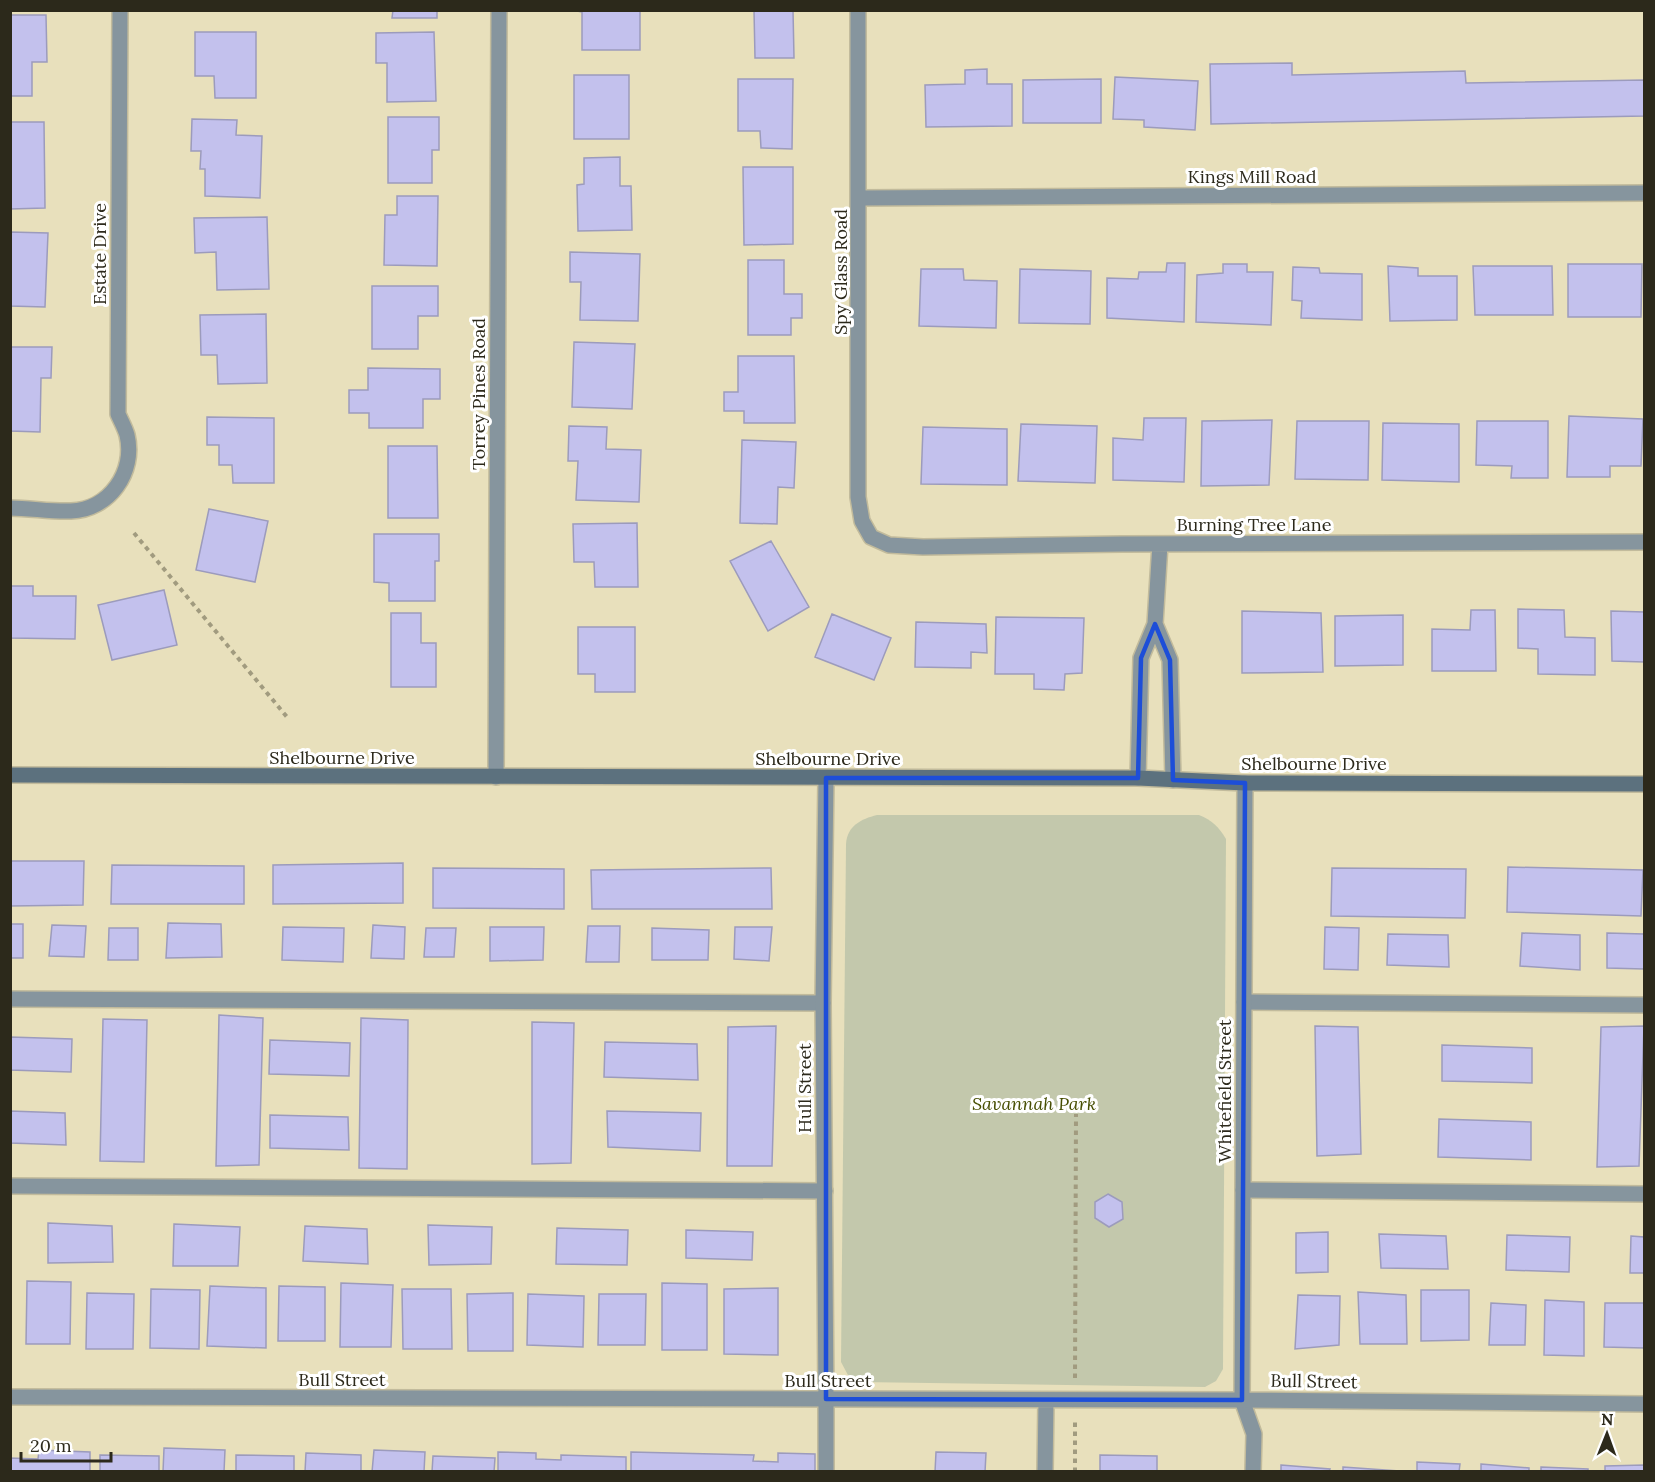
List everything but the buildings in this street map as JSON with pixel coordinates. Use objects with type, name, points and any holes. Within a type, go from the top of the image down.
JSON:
[{"type":"main road","name":"Shelbourne Drive","points":[[10,775],[1138,778],[1245,783],[1644,784]]},
{"type":"street","name":"Estate Drive","points":[[10,508],[73,511],[96,506],[120,482],[128,459],[127,436],[118,414],[120,10]]},
{"type":"street","name":"Torrey Pines Road","points":[[496,777],[499,10]]},
{"type":"street","name":"Spy Glass Road","points":[[858,10],[860,198],[858,497],[862,522],[867,533]]},
{"type":"street","name":"Kings Mill Road","points":[[860,198],[1644,193]]},
{"type":"street","name":"Burning Tree Lane","points":[[867,533],[889,545],[923,547],[1644,542]]},
{"type":"street","points":[[1138,778],[1141,658],[1155,624],[1160,544]]},
{"type":"street","points":[[1155,624],[1170,660],[1173,780]]},
{"type":"street","name":"Hull Street","points":[[826,778],[823,1003],[826,1472]]},
{"type":"street","name":"Whitefield Street","points":[[1245,783],[1242,1400],[1254,1434],[1253,1472]]},
{"type":"street","points":[[10,999],[823,1003]]},
{"type":"street","points":[[1244,1002],[1644,1005]]},
{"type":"street","points":[[10,1186],[825,1191]]},
{"type":"street","points":[[1243,1190],[1644,1194]]},
{"type":"street","name":"Bull Street","points":[[10,1397],[1242,1400],[1644,1404]]},
{"type":"street","points":[[1045,1472],[1046,1400]]},
{"type":"path","points":[[134,533],[287,717]]},
{"type":"path","points":[[1075,1371],[1076,1114]]},
{"type":"path","points":[[1075,1472],[1076,1433]]},
{"type":"highlighted area","points":[[1155,624],[1170,660],[1173,780],[1245,783],[1242,1400],[826,1399],[826,778],[1138,778],[1141,658]]},
{"type":"green space","name":"Savannah Park","points":[[877,815],[1199,815],[1215,824],[1226,839],[1223,1369],[1216,1381],[1205,1387],[859,1382],[849,1377],[841,1362],[846,844],[849,832],[856,824]]}]
